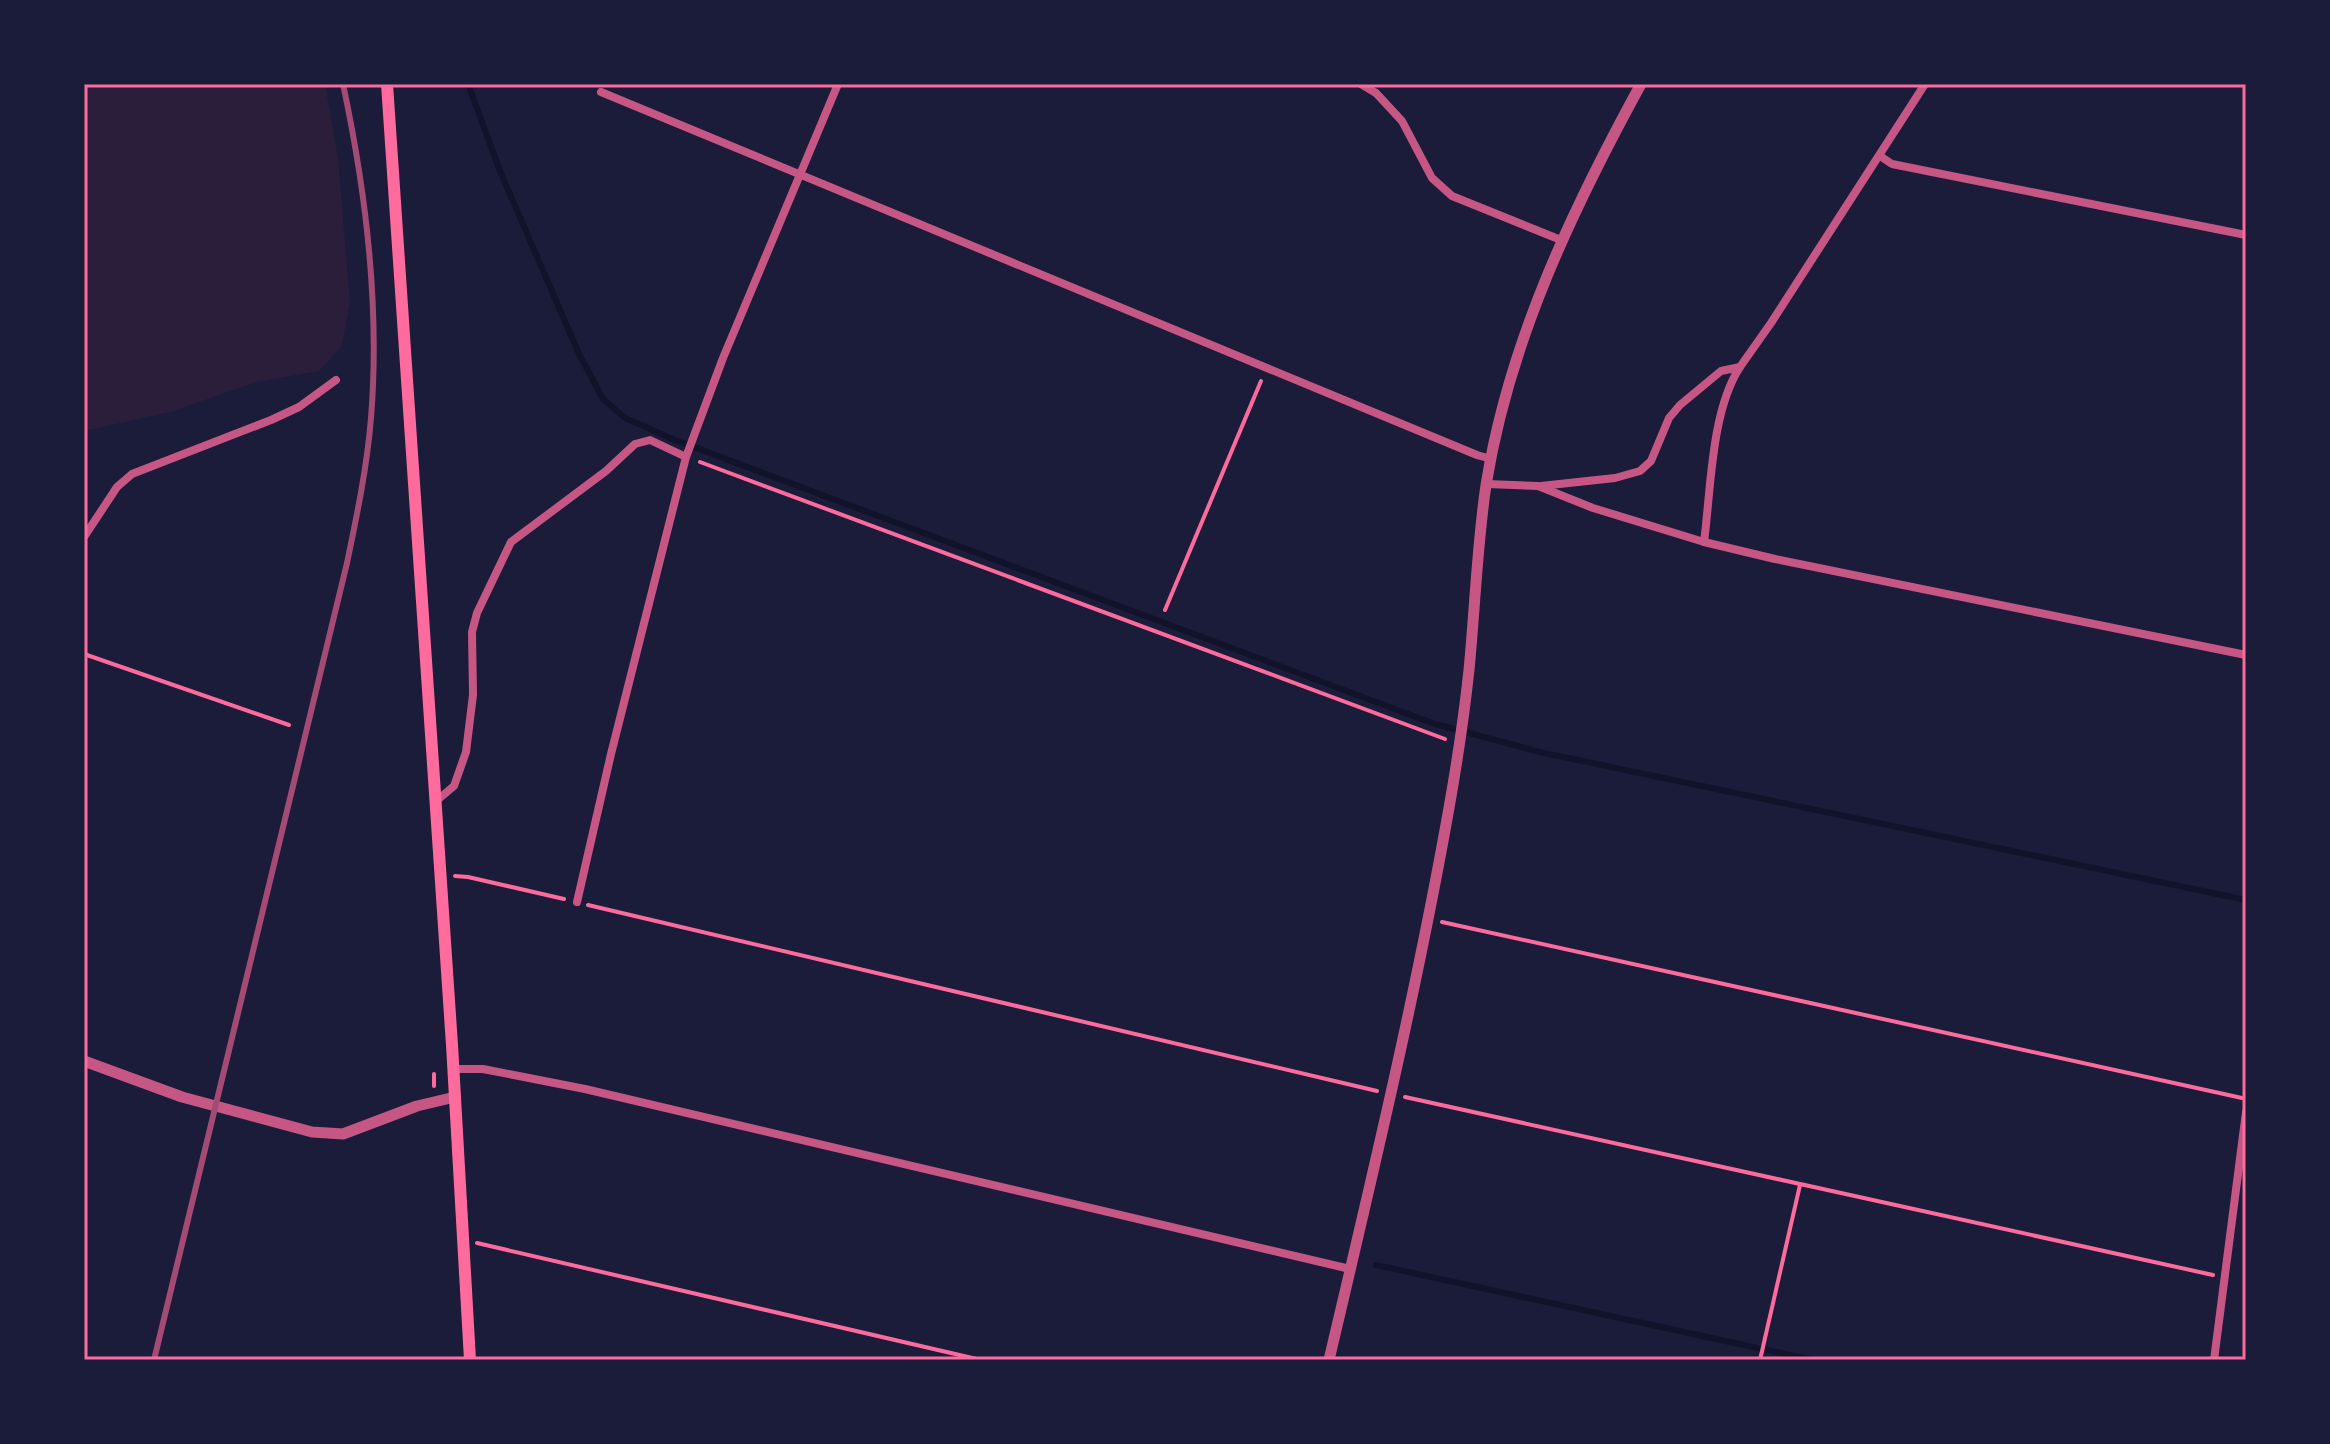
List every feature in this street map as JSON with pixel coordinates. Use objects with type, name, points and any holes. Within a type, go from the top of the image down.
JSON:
[{"type":"main road","points":[[387,84],[470,1360]]},
{"type":"street","points":[[577,902],[687,454],[723,358],[838,84]]},
{"type":"street","points":[[1361,84],[1376,93],[1402,121],[1432,178],[1452,196],[1561,240]]},
{"type":"street","points":[[1329,1360],[1428,919],[1469,669],[1477,553],[1491,459],[1521,342],[1561,240],[1641,84]]},
{"type":"street","points":[[1704,542],[1720,413],[1729,383],[1925,84]]},
{"type":"street","points":[[601,92],[1491,459]]},
{"type":"street","points":[[1880,156],[1892,164],[2246,235]]},
{"type":"street","points":[[1487,484],[1538,486],[1615,478],[1640,471],[1651,461],[1669,418],[1680,405],[1721,371],[1740,367]]},
{"type":"street","points":[[84,537],[117,487],[132,474],[271,420],[299,407],[336,380]]},
{"type":"street","points":[[435,802],[454,786],[466,752],[473,695],[472,632],[477,613],[511,542],[606,471],[635,444],[650,440],[687,454]]},
{"type":"street","points":[[1538,486],[1593,508],[1704,542],[1861,578],[2246,655]]},
{"type":"street","points":[[84,1061],[182,1097],[312,1132],[343,1134],[417,1106],[455,1097]]},
{"type":"street","points":[[453,1069],[483,1069],[585,1089],[1350,1269]]},
{"type":"street","points":[[2214,1360],[2246,1112]]},
{"type":"path","points":[[1165,610],[1266,367]]},
{"type":"path","points":[[687,454],[1458,744]]},
{"type":"path","points":[[84,654],[289,725]]},
{"type":"path","points":[[440,875],[468,877],[577,902],[1391,1094],[2224,1277]]},
{"type":"path","points":[[1428,919],[2246,1099]]},
{"type":"path","points":[[1760,1360],[1800,1185]]},
{"type":"path","points":[[463,1243],[484,1243],[981,1360]]},
{"type":"shaded area","points":[[84,84],[325,84],[338,157],[350,302],[342,346],[319,371],[253,383],[174,411],[84,431]]},
{"type":"waterway","points":[[468,84],[500,171],[579,354],[603,399],[625,418],[675,440],[1435,724],[1544,753],[2246,900]]},
{"type":"waterway","points":[[1376,1265],[1813,1360]]},
{"type":"railway","points":[[154,1360],[347,563],[364,473],[373,376],[372,292],[364,208],[343,84]]}]
